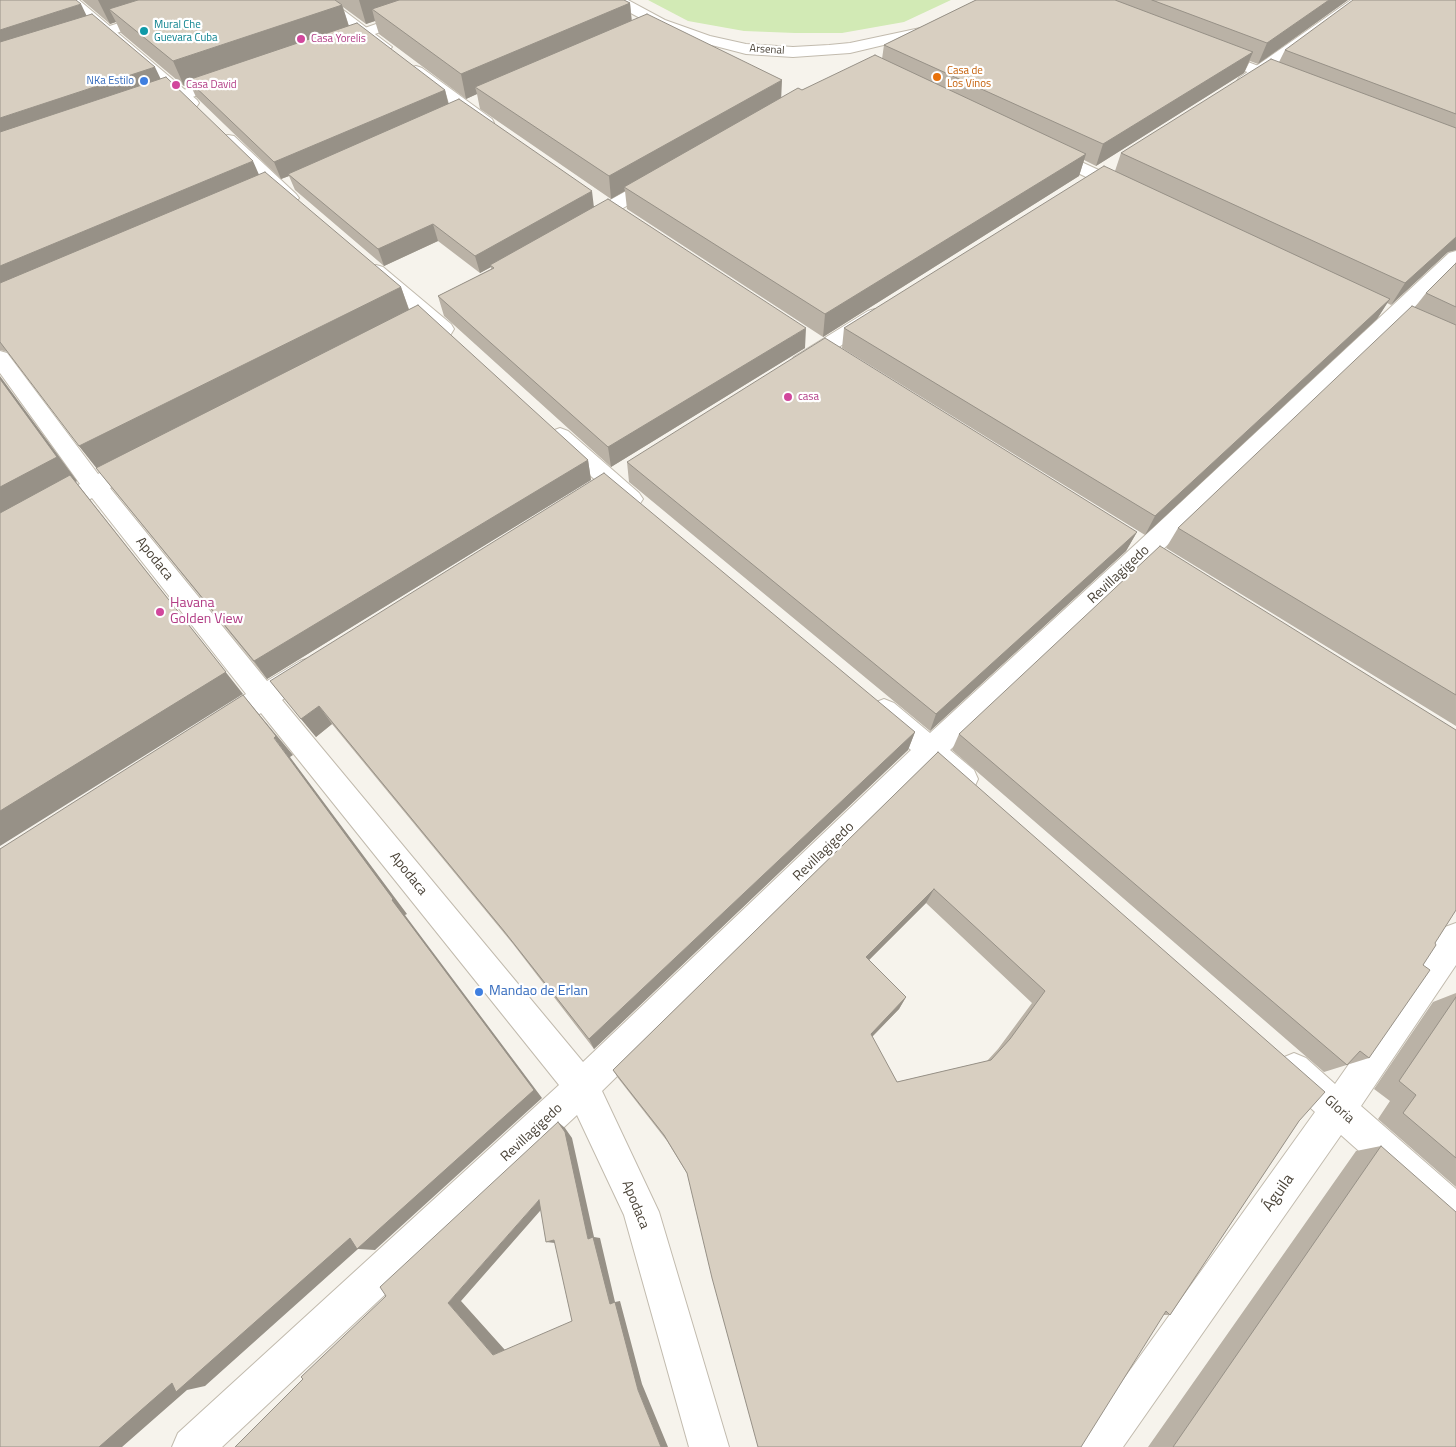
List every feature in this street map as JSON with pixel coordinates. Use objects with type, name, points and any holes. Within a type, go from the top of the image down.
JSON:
[{"type":"street","points":[[70,0],[182,95],[279,189],[309,214]]},
{"type":"street","points":[[63,46],[206,0]]},
{"type":"street","points":[[321,0],[504,135]]},
{"type":"street","points":[[319,49],[458,0]]},
{"type":"street","name":"Arsenal","points":[[617,0],[660,23],[705,39],[746,49],[793,52],[850,48],[930,29],[878,56]]},
{"type":"street","points":[[1227,92],[1260,72],[1360,0]]},
{"type":"street","points":[[642,30],[660,23]]},
{"type":"street","points":[[1195,47],[1304,89]]},
{"type":"street","points":[[828,50],[854,61]]},
{"type":"street","points":[[137,110],[246,73]]},
{"type":"street","points":[[1033,145],[1140,196]]},
{"type":"street","points":[[568,232],[678,169]]},
{"type":"street","name":"Revillagigedo","points":[[192,1447],[582,1087],[930,750],[1146,550],[1456,257]]},
{"type":"street","points":[[360,258],[463,348]]},
{"type":"street","points":[[782,374],[889,306]]},
{"type":"street","name":"Apodaca","points":[[0,358],[94,485],[582,1087],[640,1212],[709,1447]]},
{"type":"street","points":[[544,421],[648,514]]},
{"type":"street","points":[[0,537],[94,485],[156,454]]},
{"type":"street","points":[[206,734],[323,660]]},
{"type":"street","points":[[869,699],[982,795]]},
{"type":"street","name":"Águila","points":[[1099,1447],[1338,1109],[1456,938]]},
{"type":"street","name":"Gloria","points":[[1279,1057],[1456,1213]]},
{"type":"green space","points":[[648,0],[951,0],[904,22],[842,33],[795,33],[744,31],[688,21]]},
{"type":"building","points":[[0,0],[76,0],[81,4],[0,30]]},
{"type":"building","points":[[138,0],[335,0],[342,5],[173,61],[109,9]]},
{"type":"building","points":[[399,0],[624,0],[630,3],[461,74],[372,9]]},
{"type":"building","points":[[976,0],[1115,0],[1253,52],[1103,144],[884,45]]},
{"type":"building","points":[[1152,0],[1329,0],[1267,43]]},
{"type":"building","points":[[1353,0],[1456,0],[1456,114],[1285,50]]},
{"type":"building","points":[[92,14],[155,67],[0,118],[0,42]]},
{"type":"building","points":[[647,14],[782,80],[609,176],[475,87]]},
{"type":"building","points":[[357,23],[445,90],[274,162],[188,80]]},
{"type":"building","points":[[875,55],[1086,154],[825,314],[624,187],[798,88],[802,90]]},
{"type":"building","points":[[1271,59],[1456,128],[1456,237],[1405,283],[1121,153]]},
{"type":"building","points":[[166,77],[253,161],[0,266],[0,132]]},
{"type":"building","points":[[459,99],[592,191],[475,256],[433,224],[378,249],[288,174]]},
{"type":"building","points":[[1104,166],[1390,299],[1155,516],[844,328]]},
{"type":"building","points":[[265,172],[401,287],[79,446],[0,342],[0,283]]},
{"type":"building","points":[[608,199],[806,328],[608,447],[438,296],[494,268],[490,265]]},
{"type":"building","points":[[1456,263],[1456,307],[1426,293]]},
{"type":"building","points":[[418,305],[588,460],[254,661],[96,468]]},
{"type":"building","points":[[1412,306],[1456,325],[1456,695],[1178,528]]},
{"type":"building","points":[[825,338],[1137,532],[936,714],[627,462]]},
{"type":"building","points":[[0,379],[57,457],[0,487]]},
{"type":"building","points":[[604,473],[915,732],[589,1039],[504,931],[319,706],[301,719],[270,681]]},
{"type":"building","points":[[70,475],[226,672],[0,811],[0,513]]},
{"type":"building","points":[[1160,546],[1456,730],[1456,910],[1423,965],[1430,970],[1369,1058],[1360,1051],[1347,1065],[959,734]]},
{"type":"building","points":[[243,695],[276,736],[274,738],[392,900],[534,1090],[357,1249],[350,1238],[176,1392],[172,1383],[99,1447],[0,1447],[0,849]]},
{"type":"building","points":[[938,752],[1325,1092],[1299,1121],[1170,1315],[1166,1311],[1081,1447],[758,1447],[712,1278],[687,1173],[664,1135],[613,1070]],"holes":[[[934,889],[1045,991],[1010,1039],[991,1060],[897,1082],[871,1034],[906,997],[866,957]]]},
{"type":"building","points":[[1456,997],[1456,1158],[1403,1113],[1416,1095],[1399,1081]]},
{"type":"building","points":[[558,1122],[565,1132],[588,1239],[593,1237],[610,1304],[615,1302],[638,1390],[661,1447],[235,1447],[303,1379],[301,1377],[386,1296],[380,1287]],"holes":[[[539,1200],[546,1242],[554,1240],[572,1321],[493,1355],[448,1303]]]},
{"type":"building","points":[[1381,1146],[1456,1212],[1456,1447],[1173,1447]]},
{"type":"place","name":"Mural Che Guevara Cuba","points":[[144,31]]},
{"type":"place","name":"Casa Yorelis","points":[[301,39]]},
{"type":"place","name":"Casa de Los Vinos","points":[[937,77]]},
{"type":"place","name":"NKa Estilo","points":[[144,81]]},
{"type":"place","name":"Casa David","points":[[176,85]]},
{"type":"place","name":"casa","points":[[788,397]]},
{"type":"place","name":"Havana Golden View","points":[[160,612]]},
{"type":"place","name":"Mandao de Erlan","points":[[479,992]]}]
